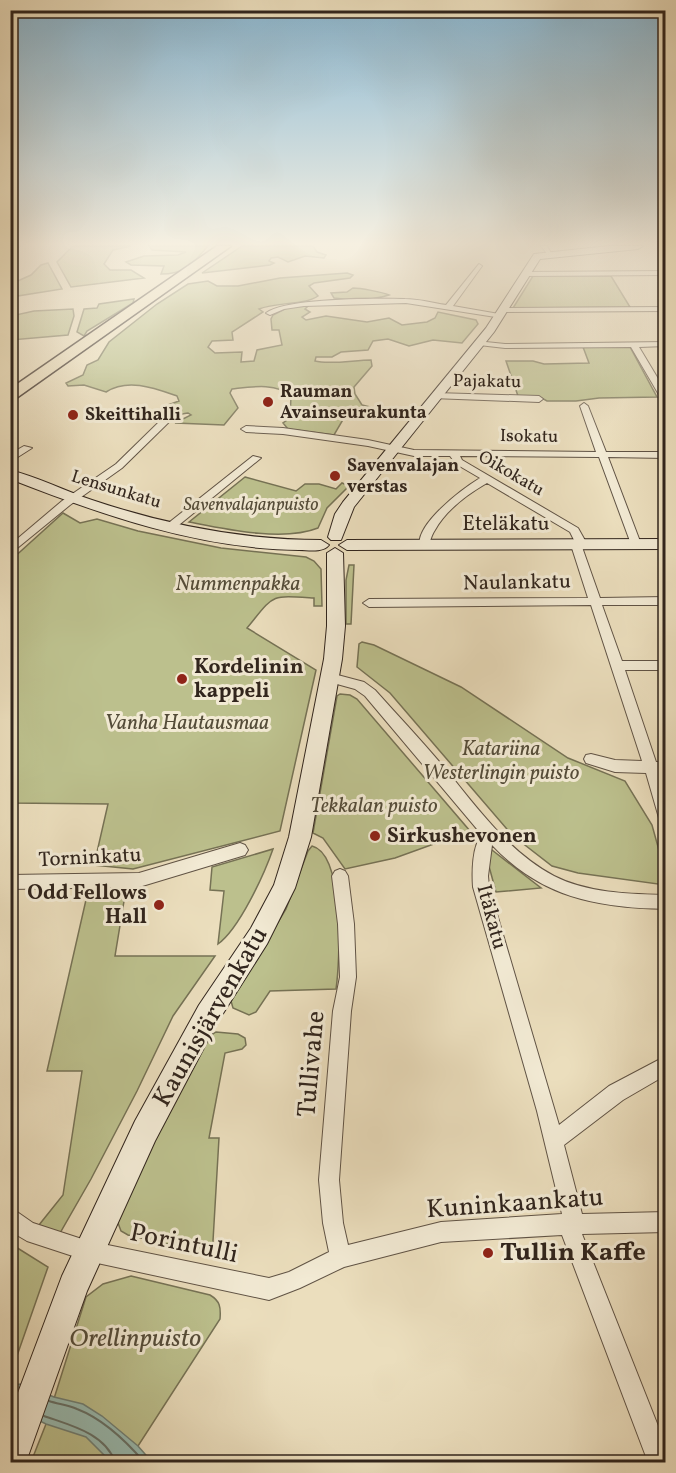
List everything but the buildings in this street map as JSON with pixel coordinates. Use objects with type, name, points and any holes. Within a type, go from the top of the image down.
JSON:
[{"type":"highway","points":[[10,396],[126,315]]},
{"type":"main road","points":[[334,545],[342,514],[500,315]]},
{"type":"main road","name":"Lensunkatu","points":[[10,474],[126,516],[170,527],[254,541],[334,545]]},
{"type":"main road","name":"Eteläkatu","points":[[334,545],[666,544]]},
{"type":"main road","name":"Kaunisjärvenkatu","points":[[10,1461],[25,1427],[42,1372],[88,1251],[145,1131],[203,1023],[259,936],[284,888],[300,837],[330,678],[336,632],[334,545]]},
{"type":"street","points":[[479,343],[505,346],[666,344]]},
{"type":"street","points":[[634,345],[666,400]]},
{"type":"street","points":[[654,380],[666,379]]},
{"type":"street","name":"Pajakatu","points":[[435,396],[539,399]]},
{"type":"street","points":[[584,406],[636,544]]},
{"type":"street","points":[[10,551],[72,498],[119,466],[164,422]]},
{"type":"street","name":"Isokatu","points":[[246,429],[283,431],[414,453],[666,455]]},
{"type":"street","points":[[10,459],[27,448]]},
{"type":"street","name":"Oikokatu","points":[[453,453],[459,462],[568,526],[577,534],[579,544]]},
{"type":"street","points":[[170,527],[256,458]]},
{"type":"street","points":[[424,545],[425,535],[446,510],[462,494],[486,479]]},
{"type":"street","points":[[579,544],[618,666],[658,767],[666,819]]},
{"type":"street","name":"Naulankatu","points":[[369,603],[666,601]]},
{"type":"street","points":[[618,666],[666,665]]},
{"type":"street","points":[[330,678],[359,686],[370,693],[492,835],[536,873],[567,888],[627,900],[666,902]]},
{"type":"street","points":[[591,759],[615,766],[658,767]]},
{"type":"street","name":"Itäkatu","points":[[492,835],[485,841],[480,876],[481,887],[554,1141],[572,1224],[660,1462]]},
{"type":"street","name":"Torninkatu","points":[[10,882],[139,880],[240,850]]},
{"type":"street","name":"Tullivahe","points":[[340,876],[348,977],[342,1011],[329,1180],[333,1223],[341,1257]]},
{"type":"street","points":[[554,1141],[616,1094],[666,1065]]},
{"type":"street","name":"Porintulli","points":[[10,1217],[27,1231],[88,1251],[269,1289]]},
{"type":"street","name":"Kuninkaankatu","points":[[269,1289],[293,1281],[341,1257],[441,1232],[572,1224],[666,1222]]},
{"type":"green space","points":[[82,315],[114,315],[87,331],[84,336],[77,332]]},
{"type":"green space","points":[[143,315],[259,315],[232,332],[233,340],[212,341],[208,347],[215,353],[242,352],[241,362],[254,361],[257,350],[282,345],[279,330],[272,330],[271,319],[274,315],[306,315],[302,317],[306,320],[326,316],[367,322],[389,318],[402,325],[427,322],[437,315],[451,315],[476,320],[478,324],[462,343],[433,340],[409,346],[388,339],[373,341],[368,350],[341,352],[332,357],[316,357],[315,361],[327,363],[371,360],[372,366],[354,387],[355,394],[362,405],[382,410],[373,418],[348,411],[334,435],[288,429],[283,423],[290,418],[291,396],[270,387],[232,389],[230,393],[238,408],[224,425],[175,423],[191,415],[188,413],[154,422],[162,407],[179,401],[177,396],[150,388],[132,385],[106,392],[84,385],[68,386],[66,383],[83,375],[87,365],[98,360],[109,342]]},
{"type":"green space","points":[[11,316],[74,316],[68,335],[11,340]]},
{"type":"green space","points":[[583,347],[630,347],[657,397],[547,401],[538,396],[518,396],[506,361],[533,361],[544,364],[589,363]]},
{"type":"green space","name":"Savenvalajanpuisto","points":[[245,477],[296,491],[305,484],[319,484],[336,489],[342,483],[349,486],[327,508],[318,528],[304,532],[254,533],[189,522]]},
{"type":"green space","name":"Vanha Hautausmaa","points":[[63,513],[80,523],[97,519],[138,531],[221,548],[306,557],[314,561],[321,569],[322,606],[314,606],[314,598],[280,597],[269,603],[247,628],[316,670],[280,831],[133,869],[94,865],[108,804],[11,803],[11,560]]},
{"type":"green space","points":[[349,565],[354,565],[351,624],[346,624],[346,580]]},
{"type":"green space","name":"Katariina Westerlingin puisto","points":[[362,642],[374,645],[461,687],[568,758],[625,781],[652,825],[665,872],[665,885],[578,873],[552,866],[512,835],[390,693],[357,667],[359,644]]},
{"type":"green space","name":"Tekkalan puisto","points":[[350,695],[357,699],[470,831],[395,858],[345,869],[323,838],[313,833],[337,696]]},
{"type":"green space","points":[[312,846],[323,853],[335,888],[339,934],[336,989],[270,991],[256,1012],[249,1015],[233,1008],[231,1001],[286,909]]},
{"type":"green space","points":[[273,849],[264,873],[242,914],[226,937],[218,944],[224,891],[210,890],[212,867]]},
{"type":"green space","points":[[492,850],[541,888],[496,892],[487,859]]},
{"type":"green space","points":[[126,889],[115,956],[215,956],[173,1016],[137,1091],[60,1233],[39,1225],[63,1195],[82,1071],[47,1071],[88,891]]},
{"type":"green space","points":[[216,1032],[238,1034],[245,1038],[246,1045],[242,1049],[225,1053],[209,1138],[219,1138],[212,1258],[172,1245],[128,1235],[121,1231],[118,1223],[145,1156],[210,1036]]},
{"type":"green space","points":[[11,1244],[48,1267],[11,1373]]},
{"type":"green space","name":"Orellinpuisto","points":[[131,1276],[210,1295],[219,1305],[220,1319],[138,1446],[124,1462],[31,1462],[46,1424],[86,1297],[103,1284]]},
{"type":"water","points":[[22,1384],[54,1397],[83,1404],[102,1416],[138,1446],[152,1462],[111,1462],[86,1437],[46,1424],[11,1407],[10,1385]]},
{"type":"place","name":"Rauman Avainseurakunta","points":[[268,402]]},
{"type":"place","name":"Skeittihalli","points":[[73,415]]},
{"type":"place","name":"Savenvalajan verstas","points":[[335,476]]},
{"type":"place","name":"Kordelinin kappeli","points":[[182,679]]},
{"type":"place","name":"Sirkushevonen","points":[[375,836]]},
{"type":"place","name":"Odd Fellows Hall","points":[[159,905]]},
{"type":"place","name":"Tullin Kaffe","points":[[488,1253]]},
{"type":"park label","name":"Nummenpakka","points":[[238,584]]}]
